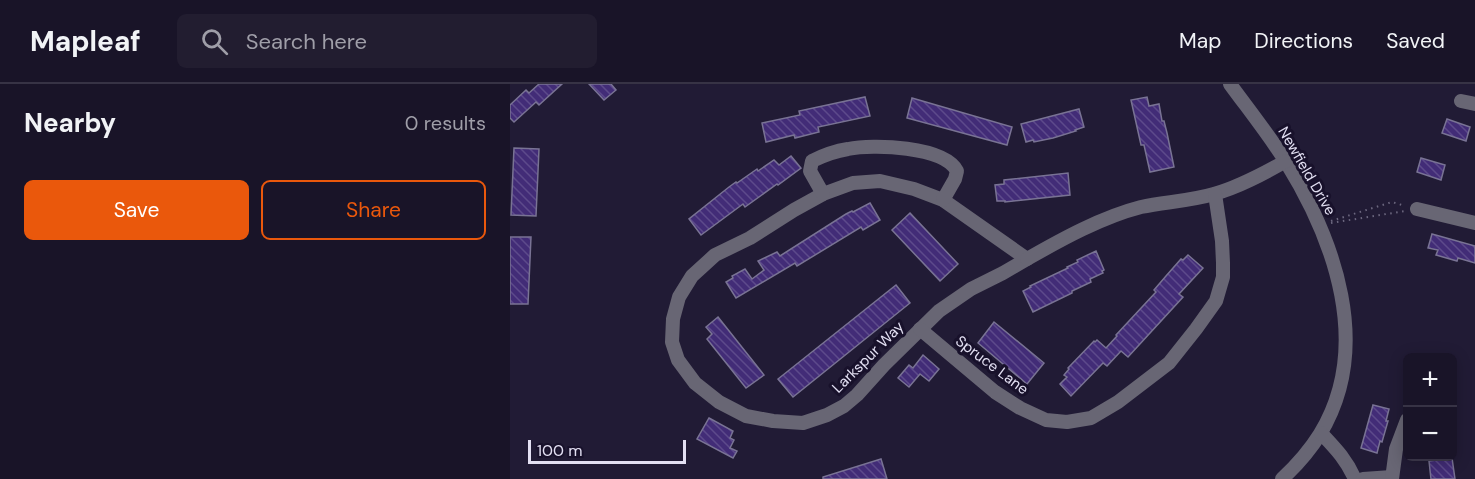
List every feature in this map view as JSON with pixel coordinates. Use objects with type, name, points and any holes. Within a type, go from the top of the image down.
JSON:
[{"type":"street","name":"Newfield Drive","points":[[1230,84],[1286,161],[1319,225],[1337,275],[1346,321],[1344,362],[1336,399],[1321,433],[1311,448],[1282,479]]},
{"type":"street","points":[[1461,101],[1475,104]]},
{"type":"street","points":[[823,194],[810,171],[813,160],[850,148],[892,146],[931,154],[953,164],[957,171],[955,179],[943,200]]},
{"type":"street","points":[[1028,259],[1059,241],[1132,210],[1215,194],[1239,185],[1286,161]]},
{"type":"street","name":"Larkspur Way","points":[[880,181],[914,189],[943,200],[1028,259],[971,289],[939,311],[844,406],[827,415],[803,423],[746,416],[719,402],[695,382],[678,360],[672,342],[673,319],[679,297],[692,276],[715,255],[750,238],[823,194],[853,183],[880,181]]},
{"type":"street","name":"Spruce Lane","points":[[920,329],[995,392],[1020,408],[1046,420],[1067,422],[1091,418],[1118,402],[1169,363],[1216,301],[1223,263],[1215,194]]},
{"type":"street","points":[[1417,209],[1475,223]]},
{"type":"street","points":[[1363,479],[1392,478],[1396,449],[1403,431]]},
{"type":"street","points":[[1321,433],[1341,454],[1355,479]]},
{"type":"path","points":[[1319,225],[1392,202],[1417,209]]},
{"type":"path","points":[[1319,225],[1417,209]]},
{"type":"building","points":[[539,84],[562,84],[539,105],[536,102],[514,122],[510,118],[510,105],[526,90],[529,93]]},
{"type":"building","points":[[589,84],[611,84],[616,90],[604,100]]},
{"type":"building","points":[[865,97],[870,116],[818,127],[819,132],[795,138],[794,135],[766,142],[762,123],[800,115],[799,111]]},
{"type":"building","points":[[1147,97],[1149,106],[1159,104],[1174,167],[1150,172],[1144,145],[1141,145],[1131,100]]},
{"type":"building","points":[[912,98],[1012,127],[1007,145],[907,118]]},
{"type":"building","points":[[1079,109],[1084,127],[1053,138],[1026,142],[1021,124]]},
{"type":"building","points":[[1447,119],[1470,127],[1466,141],[1442,133]]},
{"type":"building","points":[[514,148],[539,149],[536,216],[511,215]]},
{"type":"building","points":[[791,156],[801,168],[745,207],[743,204],[701,235],[689,219],[729,187],[757,169],[758,171],[774,160],[779,165]]},
{"type":"building","points":[[1421,158],[1445,165],[1441,180],[1417,172]]},
{"type":"building","points":[[1068,173],[1070,195],[997,201],[995,185],[1004,184],[1004,180]]},
{"type":"building","points":[[870,203],[880,220],[863,230],[861,227],[797,266],[795,263],[736,298],[726,282],[733,278],[732,276],[745,269],[752,279],[764,270],[758,261],[777,252],[780,256],[846,214]]},
{"type":"building","points":[[910,213],[958,264],[940,281],[892,230]]},
{"type":"building","points":[[1432,234],[1475,246],[1475,263],[1436,255],[1438,250],[1428,248]]},
{"type":"building","points":[[510,237],[531,237],[528,304],[510,304]]},
{"type":"building","points":[[1096,251],[1104,270],[1103,273],[1090,279],[1091,282],[1072,293],[1033,312],[1023,291]]},
{"type":"building","points":[[1188,255],[1203,268],[1179,294],[1183,297],[1128,357],[1121,351],[1107,366],[1103,363],[1071,396],[1060,384],[1067,377],[1064,375],[1068,368],[1094,341],[1097,340],[1106,348],[1156,292],[1154,290],[1166,276],[1181,259],[1183,260]]},
{"type":"building","points":[[896,285],[910,303],[793,397],[778,379]]},
{"type":"building","points":[[718,317],[764,375],[746,388],[707,339],[712,334],[706,327]]},
{"type":"building","points":[[994,322],[1044,363],[1027,384],[978,343]]},
{"type":"building","points":[[923,355],[939,369],[929,381],[920,374],[909,387],[898,378],[909,365],[913,368]]},
{"type":"building","points":[[1373,405],[1389,409],[1386,421],[1388,421],[1377,453],[1361,448]]},
{"type":"building","points":[[709,418],[733,431],[730,438],[734,440],[730,448],[737,451],[733,458],[697,439]]},
{"type":"building","points":[[881,459],[887,479],[823,479],[823,477]]},
{"type":"building","points":[[1429,461],[1452,461],[1455,479],[1431,479]]}]
